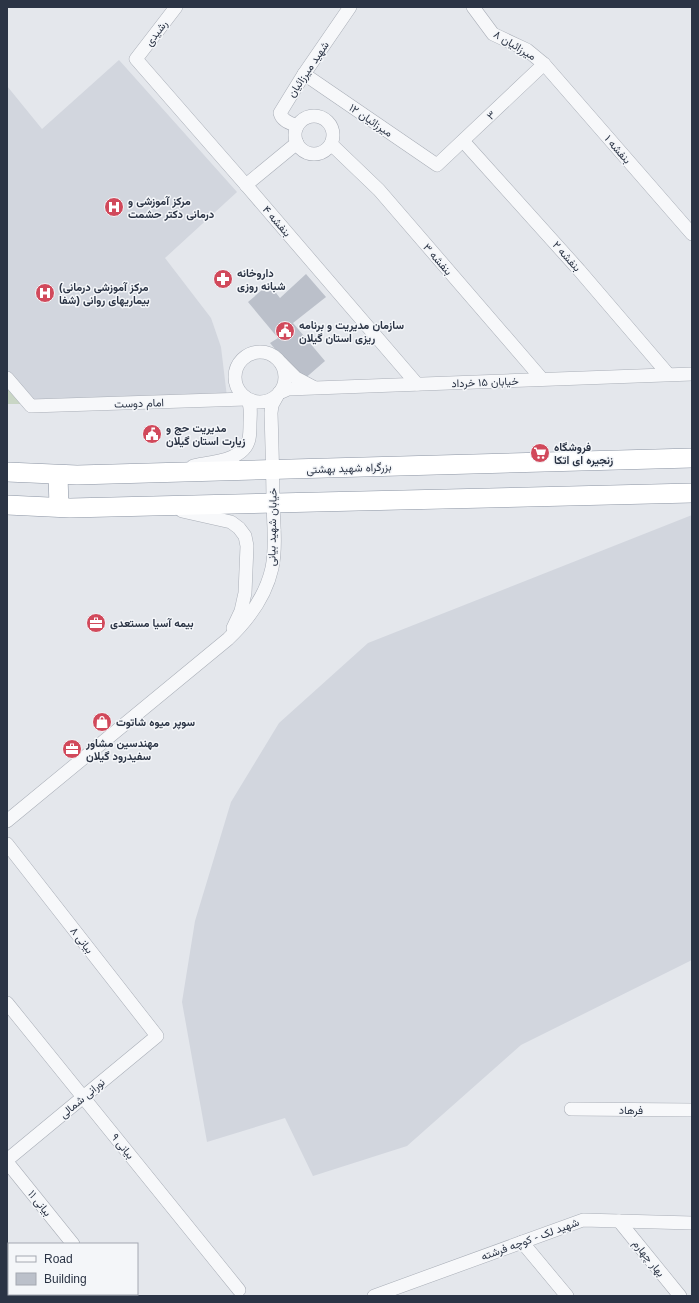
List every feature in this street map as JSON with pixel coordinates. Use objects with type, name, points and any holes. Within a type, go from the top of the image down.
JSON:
[{"type":"highway","name":"بزرگراه شهید بهشتی","points":[[7,472],[58,475],[160,473],[692,458]]},
{"type":"highway","points":[[58,475],[59,507]]},
{"type":"highway","points":[[7,505],[59,507],[161,506],[692,493]]},
{"type":"street","name":"رشیدی","points":[[136,59],[176,7]]},
{"type":"street","name":"شهید میرزائیان","points":[[297,126],[282,118],[280,112],[350,7]]},
{"type":"street","name":"میرزائیان ۸","points":[[473,7],[493,34],[527,50],[544,64]]},
{"type":"street","name":"بنفشه ۴","points":[[136,59],[417,384]]},
{"type":"street","name":"۳","points":[[437,165],[544,64]]},
{"type":"street","name":"بنفشه ۱","points":[[544,64],[692,234]]},
{"type":"street","name":"میرزائیان ۱۲","points":[[304,74],[437,165]]},
{"type":"street","points":[[314,116],[323,118],[328,122],[332,130],[333,135],[331,144],[322,152],[314,154],[303,150],[297,143],[295,135],[297,126],[308,117],[314,116]]},
{"type":"street","name":"بنفشه ۲","points":[[463,141],[579,270],[668,374]]},
{"type":"street","points":[[246,185],[297,143]]},
{"type":"street","name":"بنفشه ۳","points":[[331,144],[379,190],[542,379]]},
{"type":"street","points":[[160,473],[230,458],[237,455],[246,446],[250,437],[250,404],[239,392],[235,382],[234,372],[240,361],[247,355],[260,352],[272,355],[296,378],[307,385],[317,388]]},
{"type":"street","points":[[247,399],[255,402],[262,402],[272,400],[278,394],[284,384],[285,378],[279,361]]},
{"type":"street","name":"خیابان ۱۵ خرداد","points":[[278,394],[288,389],[692,374]]},
{"type":"street","name":"امام دوست","points":[[7,378],[31,406],[247,399]]},
{"type":"street","name":"خیابان شهید بیانی","points":[[7,821],[228,639],[240,628],[251,614],[270,575],[273,557],[272,410],[273,402],[278,394]]},
{"type":"street","points":[[161,506],[231,522],[243,533],[247,546],[245,593],[241,611],[228,639]]},
{"type":"street","name":"بیانی ۸","points":[[7,844],[158,1036]]},
{"type":"street","name":"بیانی ۹","points":[[7,1003],[239,1290]]},
{"type":"street","name":"نورانی شمالی","points":[[7,1161],[158,1036]]},
{"type":"street","name":"فرهاد","points":[[571,1109],[692,1110]]},
{"type":"street","name":"بیانی ۱۱","points":[[7,1161],[72,1243]]},
{"type":"street","name":"شهید لک - کوچه فرشته","points":[[374,1296],[583,1220],[692,1223]]},
{"type":"street","name":"بهار چهارم","points":[[619,1221],[680,1296]]},
{"type":"street","points":[[522,1242],[567,1296]]},
{"type":"shaded area","name":"مرکز آموزشی و ‌درمانی دکتر حشمت","points":[[119,60],[237,192],[165,258],[211,318],[221,347],[227,397],[32,399],[7,369],[7,86],[42,129]]},
{"type":"shaded area","points":[[692,515],[692,960],[521,1045],[407,1146],[313,1176],[285,1118],[207,1142],[182,1002],[195,921],[231,802],[279,723],[368,643]]},
{"type":"green space","points":[[7,386],[24,404],[7,404]]},
{"type":"building","name":"سازمان مدیریت و برنامه ریزی استان گیلان","points":[[306,274],[326,297],[293,323],[325,361],[302,381],[270,343],[278,338],[248,302],[269,284],[280,298]]},
{"type":"place","name":"مرکز آموزشی و ‌درمانی دکتر حشمت","points":[[114,207]]},
{"type":"place","name":"داروخانه شبانه روزی","points":[[223,279]]},
{"type":"place","name":"(مرکز آموزشی درمانی بیماریهای روانی (شفا","points":[[45,293]]},
{"type":"place","name":"سازمان مدیریت و برنامه ریزی استان گیلان","points":[[285,331]]},
{"type":"place","name":"مدیریت حج و زیارت استان گیلان","points":[[152,434]]},
{"type":"place","name":"فروشگاه زنجیره ای اتکا","points":[[540,453]]},
{"type":"place","name":"بیمه آسیا مستعدی","points":[[96,623]]},
{"type":"place","name":"سوپر میوه شاتوت","points":[[102,722]]},
{"type":"place","name":"مهندسین مشاور سفیدرود گیلان","points":[[72,749]]}]
